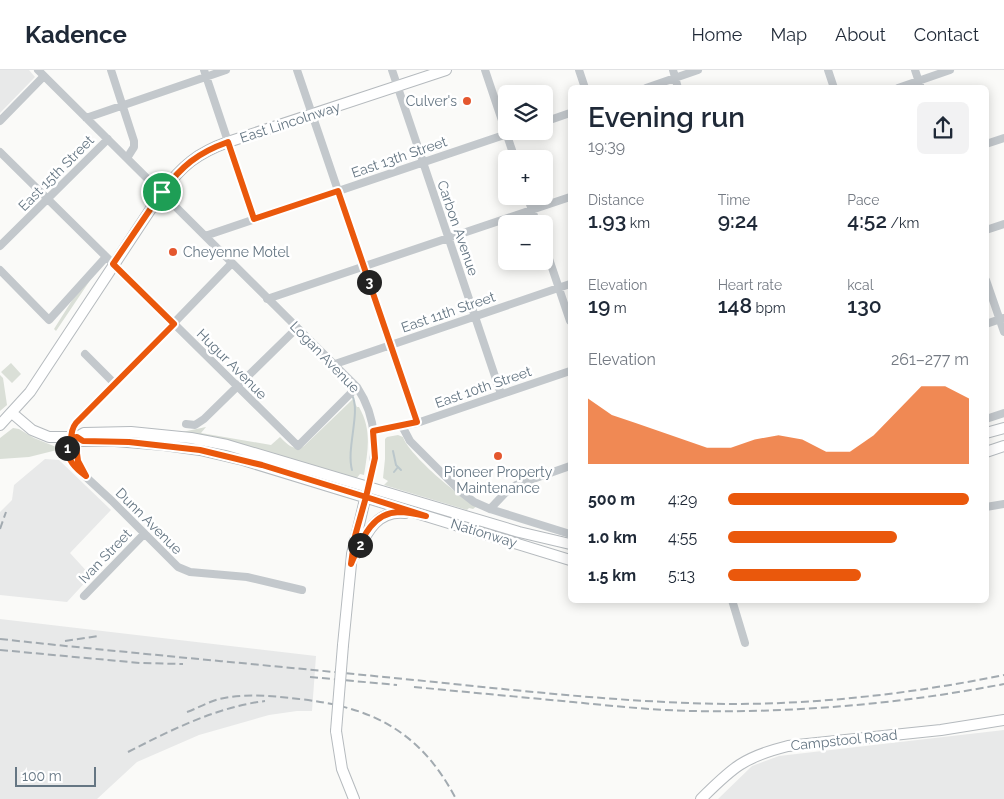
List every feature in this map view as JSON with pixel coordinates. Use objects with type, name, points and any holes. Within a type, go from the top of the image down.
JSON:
[{"type":"main road","name":"East Lincolnway","points":[[0,425],[30,392],[162,192],[179,171],[195,157],[228,142],[446,70]]},
{"type":"main road","name":"Nationway","points":[[12,413],[41,435],[83,441],[137,442],[207,452],[262,465],[568,559]]},
{"type":"main road","points":[[989,432],[1004,428]]},
{"type":"main road","name":"Nationway","points":[[73,439],[84,433],[122,432],[200,439],[240,448],[519,532],[568,544]]},
{"type":"main road","points":[[989,451],[1004,446]]},
{"type":"main road","name":"Logan Avenue","points":[[354,799],[342,770],[336,731],[351,564],[355,536],[369,486]]},
{"type":"main road","points":[[351,564],[366,532],[379,518],[400,512],[426,516]]},
{"type":"main road","name":"Campstool Road","points":[[701,799],[734,767],[759,754],[775,749],[788,746],[941,730],[1004,720]]},
{"type":"street","name":"Logan Avenue","points":[[38,70],[357,387],[368,411],[373,431],[375,458],[369,486]]},
{"type":"street","points":[[111,70],[134,141],[134,147],[127,158]]},
{"type":"street","name":"East 15th Street","points":[[86,118],[123,106],[205,73],[226,70]]},
{"type":"street","points":[[297,70],[417,422]]},
{"type":"street","name":"Carbon Avenue","points":[[392,70],[501,394]]},
{"type":"street","points":[[485,70],[498,110]]},
{"type":"street","points":[[579,70],[584,85]]},
{"type":"street","points":[[652,85],[674,74],[698,70]]},
{"type":"street","points":[[828,70],[833,85]]},
{"type":"street","points":[[915,70],[920,84],[950,70]]},
{"type":"street","points":[[205,73],[254,219]]},
{"type":"street","points":[[0,121],[44,76]]},
{"type":"street","points":[[553,119],[568,114]]},
{"type":"street","name":"East 13th Street","points":[[205,236],[498,138]]},
{"type":"street","points":[[989,143],[1004,138]]},
{"type":"street","name":"East 15th Street","points":[[0,246],[108,139]]},
{"type":"street","name":"Hugur Avenue","points":[[0,152],[298,446],[357,387]]},
{"type":"street","points":[[267,299],[568,198]]},
{"type":"street","points":[[530,205],[534,215]]},
{"type":"street","points":[[989,229],[1004,224]]},
{"type":"street","points":[[0,270],[50,320],[106,257]]},
{"type":"street","points":[[73,439],[72,430],[76,423],[232,263]]},
{"type":"street","points":[[553,270],[568,315]]},
{"type":"street","name":"East 11th Street","points":[[334,364],[568,285]]},
{"type":"street","points":[[989,287],[1002,319],[1004,332]]},
{"type":"street","points":[[989,323],[1002,319]]},
{"type":"street","points":[[186,424],[198,424],[238,387],[296,328]]},
{"type":"street","points":[[85,354],[115,384]]},
{"type":"street","name":"East 10th Street","points":[[373,431],[417,422],[568,372]]},
{"type":"street","points":[[989,418],[1004,413]]},
{"type":"street","points":[[402,426],[410,441],[460,492],[474,502],[490,509],[568,533]]},
{"type":"street","name":"Dunn Avenue","points":[[73,439],[78,461],[86,476],[175,565],[190,572],[247,577],[302,590]]},
{"type":"street","points":[[490,509],[507,491],[516,485],[568,467]]},
{"type":"street","points":[[989,506],[1004,504]]},
{"type":"street","name":"Ivan Street","points":[[84,596],[144,534]]},
{"type":"street","points":[[733,603],[745,643]]},
{"type":"shaded area","points":[[0,70],[29,70],[35,77],[0,113]]},
{"type":"shaded area","points":[[93,276],[56,331],[54,329],[78,291]]},
{"type":"shaded area","points":[[11,363],[21,374],[12,383],[1,372]]},
{"type":"shaded area","points":[[0,375],[3,378],[7,405],[0,411]]},
{"type":"shaded area","points":[[353,399],[357,407],[359,407],[366,424],[368,440],[364,475],[360,474],[356,479],[182,432],[206,427],[201,433],[271,445],[280,437],[294,448],[300,448]]},
{"type":"shaded area","points":[[13,428],[61,449],[29,457],[0,459],[0,438]]},
{"type":"shaded area","points":[[398,435],[403,437],[407,445],[436,475],[477,506],[467,510],[384,485],[388,481],[383,478],[385,439]]},
{"type":"shaded area","points":[[45,459],[59,460],[111,510],[70,553],[91,576],[67,602],[0,595],[0,512],[12,500],[14,485]]},
{"type":"shaded area","points":[[0,619],[316,656],[312,711],[269,715],[199,735],[137,762],[97,799],[0,799]]},
{"type":"shaded area","points":[[1004,730],[1004,799],[718,799],[752,766],[779,756]]},
{"type":"waterway","points":[[352,395],[355,411],[351,451],[352,470]]},
{"type":"waterway","points":[[393,451],[396,465],[401,470]]},
{"type":"waterway","points":[[394,472],[398,467]]},
{"type":"railway","points":[[0,529],[6,512]]},
{"type":"railway","points":[[65,641],[98,636]]},
{"type":"railway","points":[[0,639],[558,694],[688,703],[732,704],[835,700],[937,687],[1004,675]]},
{"type":"railway","points":[[0,650],[140,663],[183,664]]},
{"type":"railway","points":[[310,677],[397,685]]},
{"type":"railway","points":[[414,687],[647,709],[730,711],[848,706],[926,697],[1004,684]]},
{"type":"railway","points":[[187,712],[229,697],[269,696],[326,703],[372,716],[410,740],[427,756],[456,799]]},
{"type":"railway","points":[[128,752],[195,720],[229,708],[265,701]]},
{"type":"place","name":"Culver's","points":[[467,101]]},
{"type":"place","name":"Cheyenne Motel","points":[[173,252]]},
{"type":"place","name":"Pioneer Property Maintenance","points":[[498,456]]},
{"type":"route","points":[[162,192],[113,264],[174,324],[76,423],[72,430],[71,438],[71,441],[76,446],[78,461],[86,476],[74,466],[67,452],[67,446],[71,438],[77,437],[83,441],[114,441],[164,445],[200,450],[262,465],[366,497],[355,536],[351,564],[366,532],[379,518],[400,512],[426,516],[366,497],[375,458],[373,431],[417,422],[338,191],[254,219],[228,142],[204,151],[195,157],[179,171],[162,192]]}]
